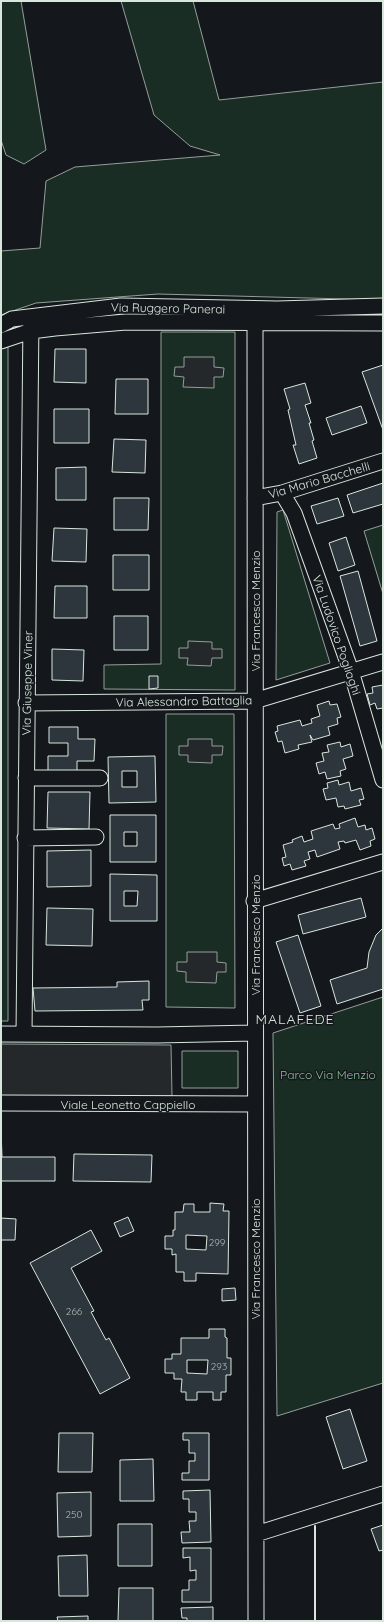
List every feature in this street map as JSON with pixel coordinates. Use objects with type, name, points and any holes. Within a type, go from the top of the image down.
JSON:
[{"type":"street","name":"Via Ruggero Panerai","points":[[1,324],[12,319],[31,324],[126,322],[383,306]]},
{"type":"street","name":"Via Ruggero Panerai","points":[[256,315],[383,323]]},
{"type":"street","name":"Via Francesco Menzio","points":[[256,315],[254,702],[256,1621]]},
{"type":"street","name":"Via Ruggero Panerai","points":[[1,341],[31,324]]},
{"type":"street","name":"Via Giuseppe Viner","points":[[24,1034],[26,703],[31,324]]},
{"type":"street","name":"Via Mario Bacchelli","points":[[255,498],[282,493],[383,461]]},
{"type":"street","name":"Via Ludovico Pogliaghi","points":[[282,493],[294,513],[351,672],[383,780]]},
{"type":"street","name":"Via Alessandro Battaglia","points":[[26,703],[254,702],[383,662]]},
{"type":"street","points":[[26,778],[100,778]]},
{"type":"street","points":[[25,838],[96,837]]},
{"type":"street","points":[[254,901],[383,862]]},
{"type":"street","points":[[1,1034],[157,1035],[254,1033]]},
{"type":"street","name":"Viale Leonetto Cappiello","points":[[1,1103],[255,1104]]},
{"type":"street","points":[[256,1534],[383,1494]]},
{"type":"green space","points":[[1,1],[21,1],[46,150],[24,164],[6,155],[1,140]]},
{"type":"green space","points":[[121,1],[193,1],[219,100],[383,82],[383,300],[158,294],[36,303],[1,315],[1,251],[40,248],[46,181],[75,167],[220,155],[190,146],[154,115]]},
{"type":"green space","points":[[161,332],[235,332],[235,690],[104,689],[104,665],[161,664]]},
{"type":"green space","points":[[8,347],[8,1021],[1,1021],[1,349]]},
{"type":"green space","points":[[283,510],[330,663],[276,680],[277,512]]},
{"type":"green space","points":[[383,525],[383,594],[364,531]]},
{"type":"green space","points":[[166,714],[234,714],[235,1008],[166,1007]]},
{"type":"green space","name":"Parco Via Menzio","points":[[383,997],[383,1383],[277,1416],[273,1033]]},
{"type":"green space","points":[[182,1051],[238,1051],[238,1088],[182,1088]]},
{"type":"shaded area","points":[[184,357],[214,357],[214,367],[224,368],[223,377],[214,377],[214,388],[183,387],[184,377],[174,376],[175,367],[184,367]]},
{"type":"shaded area","points":[[188,641],[212,642],[212,649],[222,649],[222,658],[212,658],[211,666],[187,665],[188,658],[179,658],[179,648],[188,648]]},
{"type":"shaded area","points":[[188,739],[212,739],[212,746],[223,746],[222,755],[212,755],[212,763],[188,762],[188,755],[179,755],[179,746],[188,746]]},
{"type":"shaded area","points":[[187,952],[217,952],[217,962],[226,963],[226,972],[217,972],[216,983],[186,982],[186,972],[177,971],[177,962],[187,962]]},
{"type":"shaded area","points":[[1,1044],[171,1045],[172,1096],[1,1097]]},
{"type":"building","points":[[55,349],[86,349],[86,383],[54,382]]},
{"type":"building","points":[[383,365],[383,430],[362,372]]},
{"type":"building","points":[[116,379],[148,379],[148,414],[115,414]]},
{"type":"building","points":[[305,383],[311,403],[305,405],[311,423],[309,423],[314,440],[312,441],[317,458],[299,464],[293,445],[296,445],[288,410],[290,409],[284,389]]},
{"type":"building","points":[[361,406],[367,423],[332,435],[326,418]]},
{"type":"building","points":[[54,409],[89,409],[89,443],[54,443]]},
{"type":"building","points":[[114,439],[146,440],[145,473],[112,472]]},
{"type":"building","points":[[86,467],[86,500],[56,500],[56,468]]},
{"type":"building","points":[[383,483],[383,504],[353,513],[347,495]]},
{"type":"building","points":[[114,498],[149,498],[148,530],[114,530]]},
{"type":"building","points":[[338,498],[344,516],[317,524],[311,506]]},
{"type":"building","points":[[54,528],[87,529],[86,562],[52,561]]},
{"type":"building","points":[[346,537],[355,565],[338,571],[329,543]]},
{"type":"building","points":[[113,555],[149,555],[149,590],[113,590]]},
{"type":"building","points":[[358,571],[377,641],[360,646],[340,576]]},
{"type":"building","points":[[55,586],[87,586],[87,618],[54,618]]},
{"type":"building","points":[[114,616],[148,616],[148,650],[114,650]]},
{"type":"building","points":[[52,649],[84,650],[83,681],[52,680]]},
{"type":"building","points":[[149,676],[158,676],[158,688],[149,689]]},
{"type":"building","points":[[383,685],[383,708],[377,709],[375,703],[370,705],[367,694],[373,693],[372,687]]},
{"type":"building","points":[[329,701],[330,705],[337,704],[341,717],[337,718],[338,724],[328,727],[330,735],[313,740],[310,735],[312,742],[298,745],[299,749],[285,753],[282,741],[278,742],[275,732],[278,731],[277,726],[300,720],[302,726],[312,723],[311,719],[320,716],[317,705]]},
{"type":"building","points":[[49,727],[78,727],[78,739],[95,739],[94,761],[77,761],[77,773],[48,773],[48,756],[68,756],[68,743],[49,743]]},
{"type":"building","points":[[340,742],[341,747],[350,744],[353,756],[343,759],[346,769],[340,771],[341,776],[327,779],[325,772],[319,774],[316,763],[324,761],[322,753],[329,752],[327,745]]},
{"type":"building","points":[[155,756],[156,802],[109,803],[108,757]],"holes":[[[122,771],[137,771],[137,787],[122,787]]]},
{"type":"building","points":[[338,780],[339,785],[349,782],[351,791],[361,788],[364,799],[359,800],[361,805],[345,809],[344,806],[338,807],[336,798],[326,800],[323,789],[328,788],[327,783]]},
{"type":"building","points":[[48,792],[90,792],[89,829],[47,828]]},
{"type":"building","points":[[110,815],[156,815],[156,862],[110,862]],"holes":[[[124,832],[137,832],[137,846],[124,846]]]},
{"type":"building","points":[[355,818],[358,827],[365,825],[366,830],[372,828],[375,839],[370,841],[371,846],[360,850],[356,840],[345,843],[344,841],[338,842],[340,849],[317,857],[315,850],[308,852],[310,859],[304,861],[306,866],[292,870],[290,864],[284,866],[282,858],[286,857],[283,845],[293,842],[292,840],[302,836],[304,842],[313,839],[311,831],[333,824],[335,829],[340,828],[339,824]]},
{"type":"building","points":[[91,850],[91,886],[47,887],[47,851]]},
{"type":"building","points":[[110,874],[157,875],[157,921],[110,921]],"holes":[[[124,891],[138,891],[137,906],[124,906]]]},
{"type":"building","points":[[361,898],[366,917],[303,934],[298,915]]},
{"type":"building","points":[[47,908],[93,909],[92,946],[46,945]]},
{"type":"building","points":[[383,928],[383,989],[337,1004],[330,980],[367,968],[369,952],[376,935]]},
{"type":"building","points":[[298,935],[321,1006],[300,1013],[276,942]]},
{"type":"building","points":[[149,981],[149,1000],[142,1000],[143,1010],[35,1011],[33,988],[117,987],[117,982]]},
{"type":"building","points":[[1,1130],[2,1157],[55,1157],[55,1181],[1,1181]]},
{"type":"building","points":[[74,1154],[152,1155],[151,1182],[73,1181]]},
{"type":"building","points":[[210,1203],[224,1204],[223,1211],[229,1211],[228,1274],[196,1273],[196,1281],[184,1281],[184,1272],[176,1272],[176,1254],[172,1255],[172,1249],[165,1249],[165,1236],[173,1236],[173,1230],[175,1230],[175,1212],[183,1212],[184,1204],[194,1204],[194,1212],[210,1212]],"holes":[[[186,1235],[207,1236],[206,1250],[186,1249]]]},
{"type":"building","points":[[128,1217],[134,1231],[120,1237],[114,1223]]},
{"type":"building","points":[[1,1218],[16,1219],[15,1240],[1,1240]]},
{"type":"building","points":[[91,1230],[102,1251],[71,1268],[94,1311],[91,1312],[106,1340],[109,1338],[130,1378],[100,1394],[30,1263]]},
{"type":"building","points":[[235,1288],[236,1300],[222,1301],[222,1289]]},
{"type":"building","points":[[209,1329],[225,1329],[225,1337],[227,1338],[227,1358],[231,1358],[231,1375],[226,1375],[226,1392],[221,1392],[221,1400],[213,1400],[213,1392],[197,1392],[197,1400],[186,1400],[186,1392],[181,1392],[182,1379],[174,1379],[174,1373],[165,1373],[165,1359],[172,1359],[172,1354],[181,1354],[181,1338],[209,1338]],"holes":[[[187,1360],[208,1360],[207,1374],[187,1373]]]},
{"type":"building","points":[[350,1409],[367,1461],[343,1469],[326,1417]]},
{"type":"building","points":[[59,1433],[93,1433],[92,1472],[58,1472]]},
{"type":"building","points":[[183,1433],[209,1433],[209,1480],[182,1480],[182,1473],[189,1473],[189,1461],[195,1461],[195,1453],[189,1453],[189,1440],[183,1440]]},
{"type":"building","points":[[153,1459],[154,1501],[120,1501],[120,1460]]},
{"type":"building","points":[[210,1490],[211,1542],[182,1543],[181,1532],[190,1532],[189,1521],[196,1521],[196,1512],[189,1512],[189,1499],[183,1499],[183,1491]]},
{"type":"building","points":[[91,1492],[91,1536],[58,1537],[57,1493]]},
{"type":"building","points":[[118,1524],[152,1524],[152,1566],[118,1566]]},
{"type":"building","points":[[383,1525],[383,1550],[379,1551],[371,1529]]},
{"type":"building","points":[[183,1548],[211,1548],[211,1602],[182,1602],[182,1590],[189,1590],[189,1580],[196,1580],[196,1570],[190,1571],[190,1557],[183,1558]]},
{"type":"building","points":[[87,1555],[88,1596],[59,1596],[58,1556]]},
{"type":"building","points":[[119,1588],[153,1588],[153,1621],[118,1621]]},
{"type":"building","points":[[213,1607],[213,1621],[187,1621],[187,1618],[182,1618],[181,1608]]},
{"type":"building","points":[[88,1616],[88,1621],[58,1621],[57,1617]]},
{"type":"wall","points":[[315,1526],[315,1621]]},
{"type":"district","name":"MALAFEDE","points":[[295,1019]]}]
